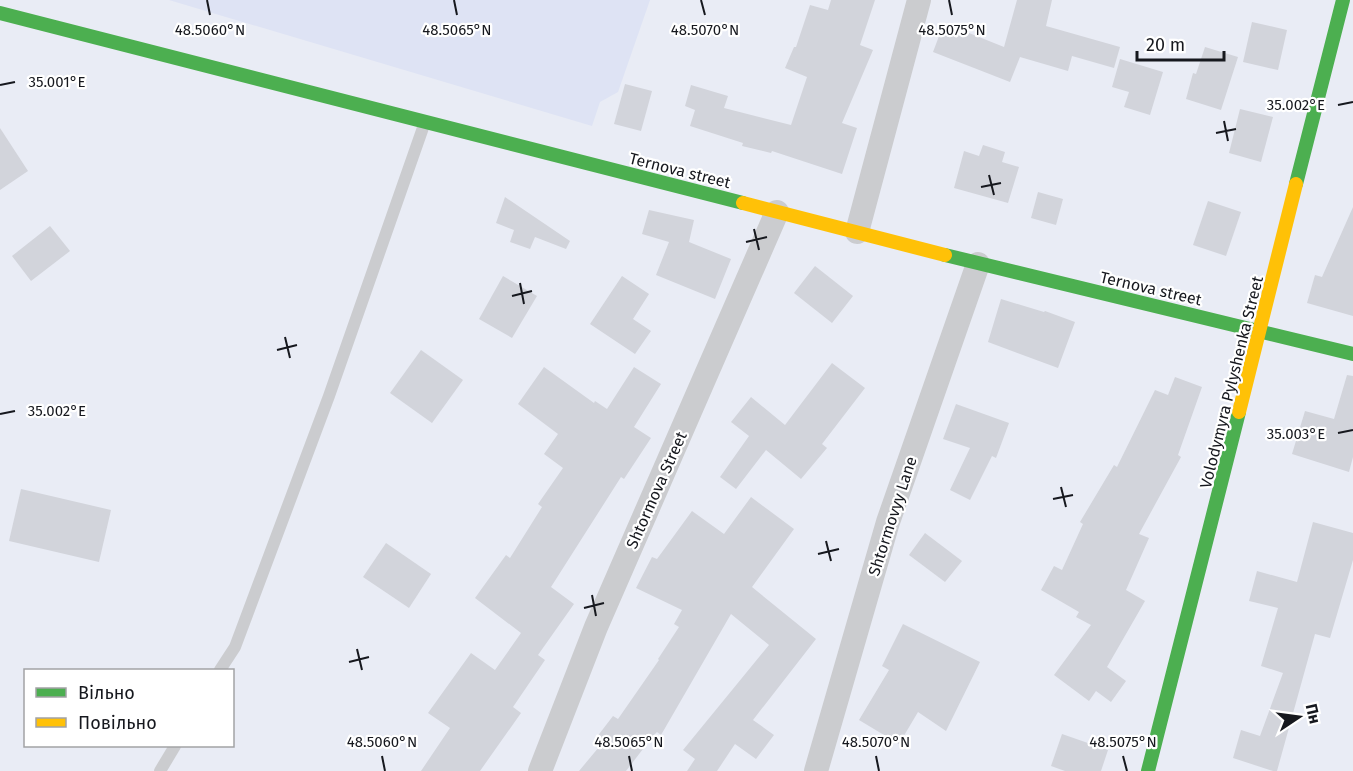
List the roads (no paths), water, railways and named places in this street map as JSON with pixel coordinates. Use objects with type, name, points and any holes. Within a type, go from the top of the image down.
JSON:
[{"type":"street","points":[[857,231],[919,0]]},
{"type":"street","name":"Volodymyra Pylyshenka Street","points":[[1148,771],[1261,332],[1343,0]]},
{"type":"street","name":"Ternova street","points":[[0,13],[857,231],[978,264],[1353,354]]},
{"type":"street","name":"Shtormova Street","points":[[540,771],[596,627],[777,212]]},
{"type":"street","name":"Shtormovyy Lane","points":[[816,771],[888,522],[978,264]]},
{"type":"lane","points":[[221,669],[235,646],[325,407],[426,121]]},
{"type":"lane","points":[[160,771],[174,747]]}]
